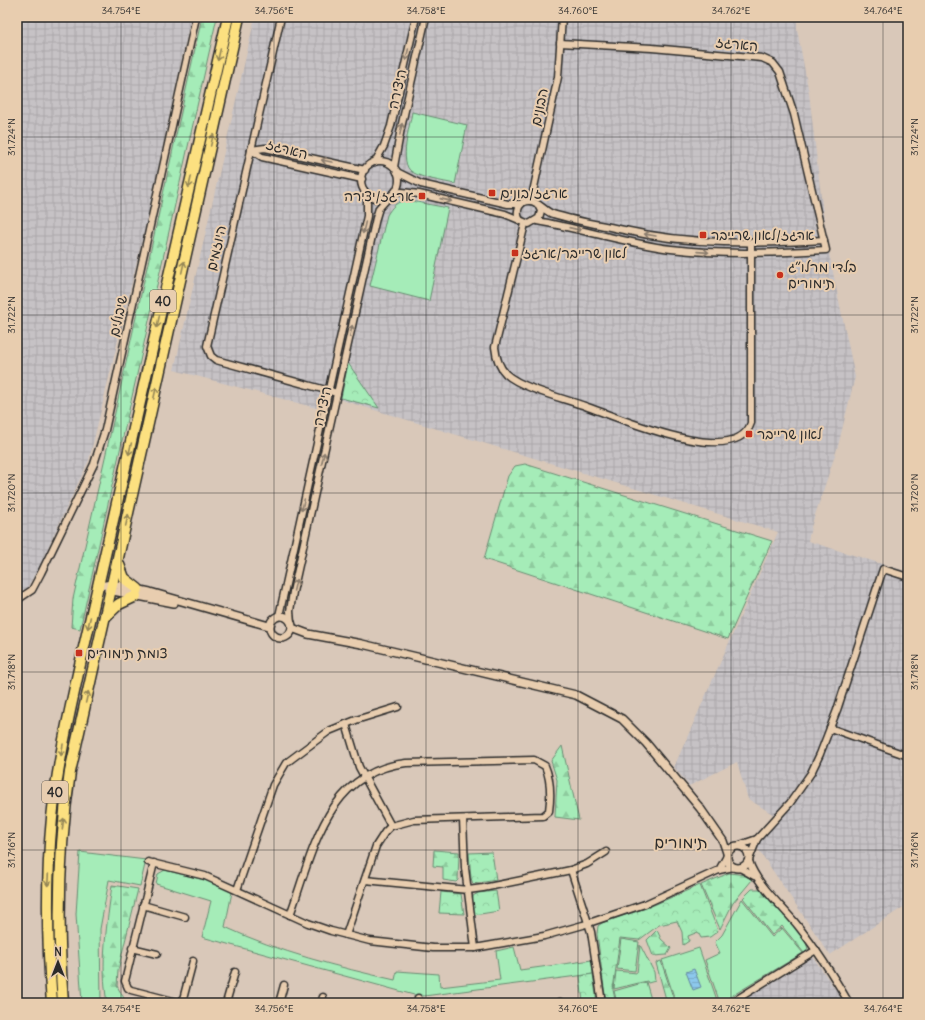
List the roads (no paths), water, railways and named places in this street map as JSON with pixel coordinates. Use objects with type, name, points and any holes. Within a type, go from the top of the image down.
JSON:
[{"type":"highway","name":"40","points":[[52,1003],[48,908],[52,818],[67,722],[228,17]]},
{"type":"highway","name":"40","points":[[63,1003],[58,908],[61,840],[75,747],[112,588],[239,17]]},
{"type":"highway","points":[[104,619],[115,607],[137,593],[122,575],[118,558]]},
{"type":"street","name":"שיבולים","points":[[17,600],[32,590],[41,573],[94,464],[105,430],[196,17]]},
{"type":"street","name":"היוזמים","points":[[281,17],[207,346],[211,356],[216,360],[337,393]]},
{"type":"street","name":"היצירה","points":[[376,162],[384,146],[391,126],[416,17]]},
{"type":"street","name":"היצירה","points":[[396,170],[401,128],[426,17]]},
{"type":"street","name":"הבונים","points":[[530,201],[558,77],[562,17]]},
{"type":"street","name":"הארגז","points":[[537,221],[670,248],[751,253],[826,250],[794,114],[780,72],[772,63],[762,58],[652,48],[560,43]]},
{"type":"street","name":"הארגז","points":[[251,150],[265,148],[365,170]]},
{"type":"street","name":"הארגז","points":[[251,150],[262,157],[362,180]]},
{"type":"street","points":[[538,205],[540,215],[537,221],[533,223],[522,222],[505,214],[419,194],[402,192],[378,199],[372,197],[364,190],[362,180],[365,170],[376,162],[386,162],[396,170],[420,184],[508,204],[521,204],[530,201],[538,205],[553,214],[652,235],[692,241],[751,243],[824,240]]},
{"type":"street","points":[[391,195],[399,183],[396,170]]},
{"type":"street","name":"היצירה","points":[[279,616],[367,216],[367,198],[364,190]]},
{"type":"street","name":"היצירה","points":[[291,628],[290,611],[293,592],[376,218],[379,208],[391,195]]},
{"type":"street","points":[[521,204],[517,214],[522,222],[495,342],[495,355],[506,374],[515,381],[548,393],[665,434],[696,441],[724,442],[737,439],[745,434],[751,423],[751,243]]},
{"type":"street","points":[[193,961],[181,1003],[128,988],[125,978],[143,905],[151,862],[205,876],[318,927],[346,935],[370,941],[408,947],[475,948],[544,936],[589,924],[652,902],[719,870],[744,866],[749,859],[757,839],[790,803],[811,773],[830,728],[883,569],[908,577]]},
{"type":"street","points":[[99,586],[194,605],[269,626]]},
{"type":"street","points":[[291,628],[284,638],[277,638],[271,633],[269,626],[272,619],[279,616],[286,617],[291,628],[308,634],[362,644],[576,695],[622,719],[646,743],[700,808],[720,836],[729,863],[757,878]]},
{"type":"street","points":[[237,890],[273,785],[280,770],[292,757],[318,738],[346,724],[398,707]]},
{"type":"street","points":[[346,724],[359,767],[391,826]]},
{"type":"street","points":[[830,728],[908,756]]},
{"type":"street","points":[[290,915],[326,818],[341,796],[365,778],[388,766],[406,763],[534,760],[545,766],[550,796],[549,811],[547,814],[539,816],[414,820],[391,826],[376,846],[346,935]]},
{"type":"street","points":[[463,819],[468,890],[475,948]]},
{"type":"street","points":[[720,836],[747,850],[757,878],[791,916],[816,950],[849,1003]]},
{"type":"street","points":[[719,870],[732,847],[757,839]]},
{"type":"street","points":[[365,880],[468,890],[571,870],[587,864],[606,852]]},
{"type":"street","points":[[571,870],[589,924],[602,1003]]},
{"type":"street","points":[[143,905],[185,917]]},
{"type":"street","points":[[132,948],[157,954]]},
{"type":"street","points":[[731,1003],[816,950]]},
{"type":"street","points":[[226,1003],[235,972]]},
{"type":"street","points":[[279,1003],[284,985]]},
{"type":"water","points":[[694,969],[701,987],[693,990],[686,972]]},
{"type":"place","name":"ארגז/בונים","points":[[492,193]]},
{"type":"place","name":"ארגז/יצירה","points":[[422,196]]},
{"type":"place","name":"ארגז/לאון שרייבר","points":[[703,235]]},
{"type":"place","name":"לאון שרייבר/ארגז","points":[[515,253]]},
{"type":"place","name":"בלדי מרלו״ג תימורים","points":[[780,275]]},
{"type":"place","name":"לאון שרייבר","points":[[749,434]]},
{"type":"place","name":"צומת תימורים","points":[[79,653]]},
{"type":"district","name":"תימורים","points":[[681,842]]}]
